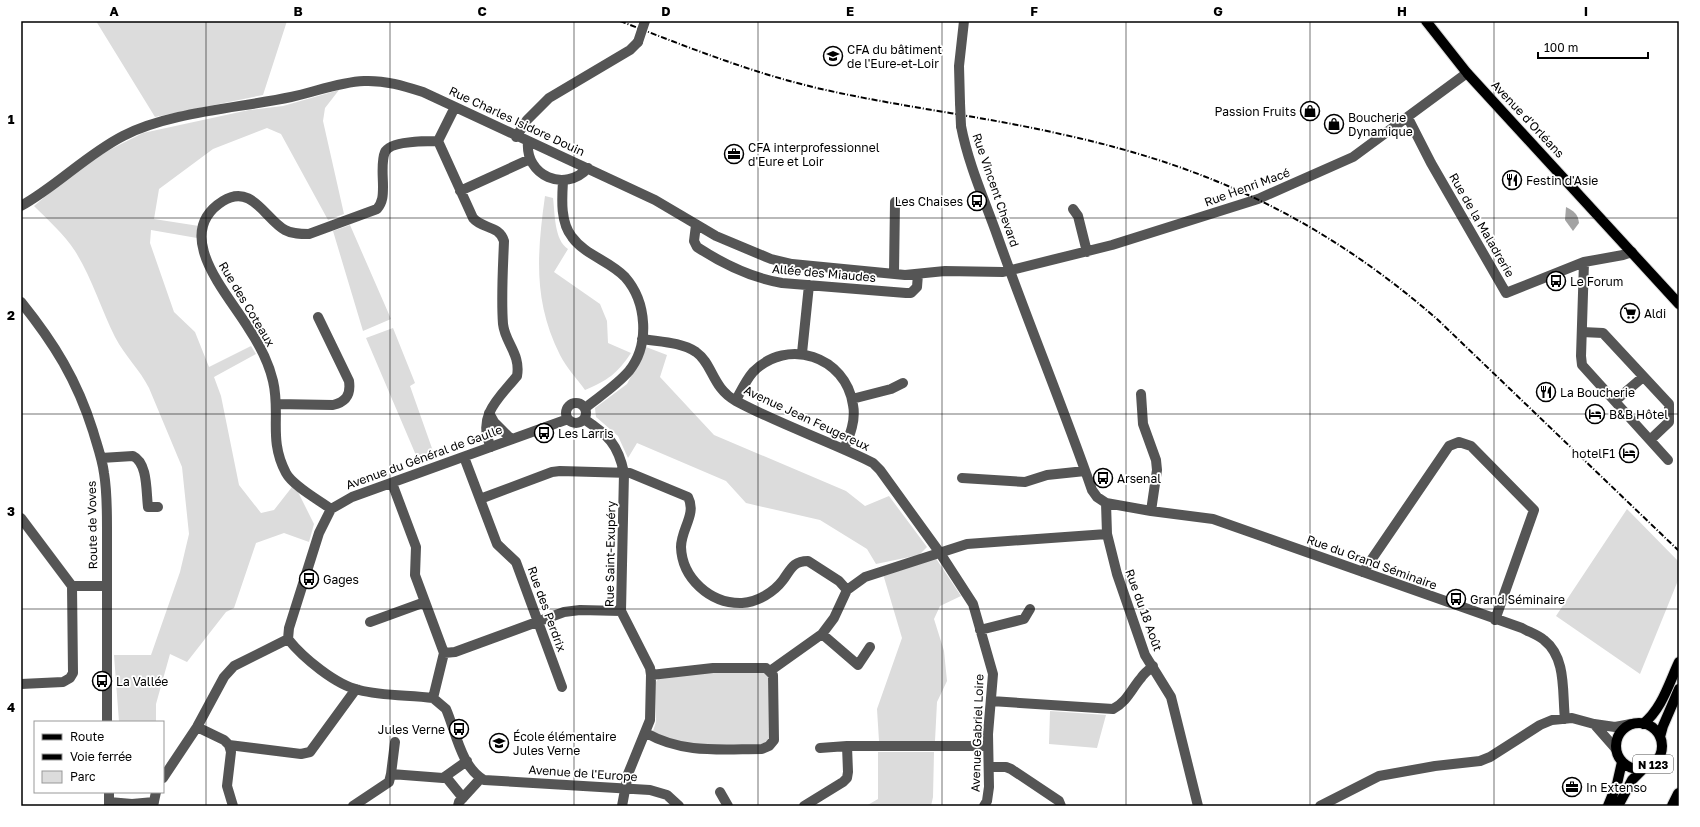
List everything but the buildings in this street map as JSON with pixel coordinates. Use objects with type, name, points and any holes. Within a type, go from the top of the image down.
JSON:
[{"type":"highway","points":[[1673,806],[1679,794]]},
{"type":"main road","name":"Avenue d'Orléans","points":[[1426,21],[1468,73],[1679,304]]},
{"type":"main road","points":[[1616,749],[1619,734],[1631,724],[1643,724],[1652,717],[1660,704],[1679,662]]},
{"type":"main road","name":"N 123","points":[[1618,806],[1632,780],[1656,761],[1660,755],[1662,747],[1660,737],[1663,726],[1679,689]]},
{"type":"main road","name":"N 123","points":[[1643,724],[1652,727],[1660,737]]},
{"type":"main road","name":"N 123","points":[[1616,749],[1622,762],[1629,767],[1644,769]]},
{"type":"main road","name":"N 123","points":[[1608,806],[1617,784],[1622,762]]},
{"type":"street","points":[[516,137],[528,119],[549,98],[630,50],[638,42],[645,21]]},
{"type":"street","name":"Rue Vincent Chevard","points":[[964,21],[959,66],[961,126],[972,166],[1010,270]]},
{"type":"street","name":"Rue Henri Macé","points":[[1010,270],[1087,252],[1180,224],[1265,196],[1353,157],[1468,73]]},
{"type":"street","name":"Rue Charles Isidore Douin","points":[[21,206],[96,151],[125,135],[172,120],[291,97],[345,83],[379,81],[400,85],[423,92],[516,137],[588,168],[655,200],[716,236],[779,261],[894,274],[918,274],[945,271],[991,273],[1010,270]]},
{"type":"street","points":[[455,107],[438,141],[473,218],[477,223],[495,229],[502,235],[504,241],[503,326],[518,361],[517,376],[489,408],[486,432],[491,447]]},
{"type":"street","name":"Rue de la Maladrerie","points":[[1408,118],[1431,163],[1506,293],[1584,262],[1632,252]]},
{"type":"street","name":"Rue des Coteaux","points":[[331,509],[287,475],[279,457],[275,440],[276,404],[273,381],[269,368],[250,330],[213,274],[205,257],[202,243],[202,230],[206,217],[224,200],[236,196],[247,198],[258,204],[278,226],[286,231],[299,234],[309,234],[377,209],[383,196],[384,155],[387,148],[398,144],[438,141]]},
{"type":"street","points":[[528,142],[527,150],[530,160],[541,174],[552,179],[563,181],[583,174],[588,168]]},
{"type":"street","points":[[460,191],[530,160]]},
{"type":"street","points":[[563,181],[563,210],[568,231],[583,247],[609,264],[625,277],[632,287],[641,307],[643,324],[642,339],[638,356],[629,370],[613,386],[585,408]]},
{"type":"street","points":[[894,274],[895,202]]},
{"type":"street","points":[[1077,211],[1087,252]]},
{"type":"street","name":"Allée des Miaudes","points":[[696,224],[694,242],[697,248],[753,276],[782,283],[911,293],[917,287],[918,274]]},
{"type":"street","points":[[1584,262],[1582,365],[1668,460]]},
{"type":"street","points":[[1010,270],[1092,490],[1097,497],[1106,503]]},
{"type":"street","points":[[802,353],[809,285]]},
{"type":"street","name":"Route de Voves","points":[[21,302],[55,346],[73,377],[85,406],[101,458],[106,496],[107,721]]},
{"type":"street","points":[[276,404],[333,405],[341,403],[347,398],[350,389],[349,381],[318,317]]},
{"type":"street","points":[[1582,332],[1603,334],[1669,404],[1669,422],[1650,440]]},
{"type":"street","name":"Avenue Jean Feugereux","points":[[642,339],[672,344],[696,352],[702,358],[717,385],[736,400],[873,463],[880,470],[940,553]]},
{"type":"street","points":[[736,400],[752,373],[762,364],[781,356],[802,353],[818,358],[833,367],[848,386],[852,400],[854,418],[844,449]]},
{"type":"street","points":[[1615,402],[1643,377]]},
{"type":"street","points":[[852,400],[891,389],[903,383]]},
{"type":"street","points":[[1141,394],[1143,424],[1156,460],[1157,470],[1151,511]]},
{"type":"street","points":[[577,403],[585,408],[586,413],[584,419],[576,423],[568,419],[567,410],[571,405],[577,403]]},
{"type":"street","points":[[488,412],[494,422],[511,439]]},
{"type":"street","name":"Avenue du Général de Gaulle","points":[[331,509],[352,497],[568,419]]},
{"type":"street","name":"Rue Saint-Exupéry","points":[[584,419],[603,432],[612,441],[621,458],[624,473],[621,611],[650,668],[651,675],[650,720],[646,733],[628,774],[622,806]]},
{"type":"street","points":[[1363,572],[1449,446],[1459,442],[1471,446],[1534,510],[1495,620]]},
{"type":"street","points":[[101,458],[133,456],[137,458],[142,463],[148,507],[158,507]]},
{"type":"street","name":"Rue des Perdrix","points":[[464,457],[497,544],[516,562],[562,687]]},
{"type":"street","points":[[480,499],[552,472],[610,471],[630,473],[688,497],[691,504],[691,512],[684,529],[681,546],[684,563],[691,577],[700,588],[711,596],[727,601],[742,603],[757,599],[770,592],[783,580],[792,566],[803,561],[808,561],[833,577],[847,590]]},
{"type":"street","points":[[962,478],[1025,482],[1047,475],[1085,471]]},
{"type":"street","points":[[392,483],[416,547],[415,575],[444,653],[433,698]]},
{"type":"street","name":"Rue du Grand Séminaire","points":[[1106,503],[1151,511],[1213,519],[1495,620],[1522,628],[1544,640],[1555,654],[1561,672],[1565,718]]},
{"type":"street","name":"Rue du 18 Août","points":[[1106,503],[1107,534],[1117,574],[1135,630],[1145,655],[1171,697],[1198,806]]},
{"type":"street","points":[[331,509],[317,540],[289,628],[288,639],[297,651],[344,685],[356,689],[433,698],[446,709],[467,761],[475,774],[481,778],[460,802],[446,777]]},
{"type":"street","points":[[21,684],[63,682],[70,678],[73,673],[72,586],[22,521]]},
{"type":"street","points":[[770,671],[822,634],[834,618],[847,590],[865,577],[979,542],[1107,534]]},
{"type":"street","name":"Avenue Gabriel Loire","points":[[940,553],[970,598],[993,674],[988,746],[988,793],[987,801],[984,806]]},
{"type":"street","points":[[72,586],[106,586]]},
{"type":"street","points":[[370,622],[426,602]]},
{"type":"street","points":[[980,630],[1024,618],[1030,609]]},
{"type":"street","points":[[444,653],[455,652],[574,610],[621,611]]},
{"type":"street","points":[[822,634],[858,665],[870,647]]},
{"type":"street","points":[[164,776],[197,726],[224,677],[234,666],[288,639]]},
{"type":"street","points":[[991,701],[1113,710],[1119,706],[1141,678],[1153,666]]},
{"type":"street","points":[[646,733],[671,745],[694,749],[762,749],[769,746],[774,740],[773,675],[766,668],[737,667],[651,675]]},
{"type":"street","points":[[229,745],[301,754],[310,752],[356,689]]},
{"type":"street","points":[[1320,806],[1379,776],[1480,760],[1490,757],[1540,725],[1552,720],[1572,718],[1594,724],[1615,726],[1631,724]]},
{"type":"street","points":[[1594,724],[1616,749]]},
{"type":"street","points":[[197,726],[224,740],[229,745],[231,752],[227,786],[233,806]]},
{"type":"street","points":[[353,806],[389,782],[395,742]]},
{"type":"street","points":[[804,806],[847,778],[848,746]]},
{"type":"street","points":[[820,748],[848,746],[988,746]]},
{"type":"street","points":[[391,774],[436,779],[446,777],[467,761]]},
{"type":"street","points":[[989,767],[1006,767],[1011,769],[1059,802],[1061,806]]},
{"type":"street","name":"Avenue de l'Europe","points":[[481,778],[489,781],[659,792],[667,795],[679,806]]},
{"type":"street","points":[[720,792],[728,806]]},
{"type":"street","points":[[109,800],[132,804],[153,804],[156,793]]},
{"type":"green space","points":[[96,21],[287,21],[263,95],[155,117]]},
{"type":"green space","points":[[339,90],[325,108],[323,121],[344,214],[328,220],[281,134],[267,128],[213,149],[159,189],[154,219],[199,226],[197,238],[151,230],[150,243],[174,312],[195,332],[209,367],[251,346],[256,354],[214,377],[221,396],[239,485],[261,513],[274,510],[292,487],[298,492],[314,524],[309,542],[284,533],[256,543],[234,608],[226,612],[187,662],[170,654],[156,704],[156,721],[119,721],[114,655],[151,655],[180,572],[189,534],[182,467],[149,388],[115,337],[81,261],[56,227],[34,206],[67,178],[109,150],[143,133],[249,110],[283,106]]},
{"type":"green space","points":[[545,196],[553,198],[558,233],[563,245],[568,249],[554,272],[600,304],[607,321],[608,343],[631,353],[611,376],[585,390],[560,355],[551,335],[545,316],[539,277],[539,258]]},
{"type":"green space","points":[[350,225],[391,319],[363,331],[333,231]]},
{"type":"green space","points":[[393,328],[415,383],[410,386],[434,454],[418,460],[366,338]]},
{"type":"green space","points":[[646,347],[667,355],[660,377],[714,435],[846,491],[865,506],[889,496],[927,547],[919,555],[876,564],[867,549],[820,520],[746,503],[726,481],[637,443],[628,458],[618,436],[596,417],[595,408],[627,384]]},
{"type":"green space","points":[[1627,509],[1679,562],[1679,578],[1640,674],[1556,616]]},
{"type":"green space","points":[[935,557],[961,596],[940,606],[934,619],[944,651],[947,681],[937,702],[935,741],[879,741],[877,709],[902,638],[883,574]]},
{"type":"green space","points":[[710,672],[764,672],[770,677],[772,734],[766,744],[697,746],[666,740],[653,731],[656,722],[655,683],[660,677]]},
{"type":"green space","points":[[1050,711],[1106,715],[1097,748],[1049,744]]},
{"type":"green space","points":[[878,752],[934,752],[933,797],[931,806],[866,806],[878,799]]},
{"type":"shaded area","points":[[1566,207],[1578,217],[1579,223],[1573,231],[1565,220]]},
{"type":"railway","points":[[620,21],[717,58],[792,82],[879,101],[1034,128],[1118,148],[1169,163],[1217,181],[1263,202],[1308,226],[1352,253],[1395,284],[1437,319],[1679,551]]},
{"type":"place","name":"CFA du bâtiment de l'Eure-et-Loir","points":[[833,56]]},
{"type":"place","name":"Passion Fruits","points":[[1310,111]]},
{"type":"place","name":"Boucherie Dynamique","points":[[1334,124]]},
{"type":"place","name":"CFA interprofessionnel d'Eure et Loir","points":[[734,154]]},
{"type":"place","name":"Festin d'Asie","points":[[1512,180]]},
{"type":"place","name":"Les Chaises","points":[[977,201]]},
{"type":"place","name":"Le Forum","points":[[1556,281]]},
{"type":"place","name":"Aldi","points":[[1630,313]]},
{"type":"place","name":"La Boucherie","points":[[1546,392]]},
{"type":"place","name":"B&B Hôtel","points":[[1595,414]]},
{"type":"place","name":"Les Larris","points":[[544,433]]},
{"type":"place","name":"hotelF1","points":[[1629,453]]},
{"type":"place","name":"Arsenal","points":[[1103,478]]},
{"type":"place","name":"Gages","points":[[309,579]]},
{"type":"place","name":"Grand Séminaire","points":[[1456,599]]},
{"type":"place","name":"La Vallée","points":[[102,681]]},
{"type":"place","name":"Jules Verne","points":[[459,729]]},
{"type":"place","name":"École élémentaire Jules Verne","points":[[499,743]]},
{"type":"place","name":"In Extenso","points":[[1572,787]]}]
